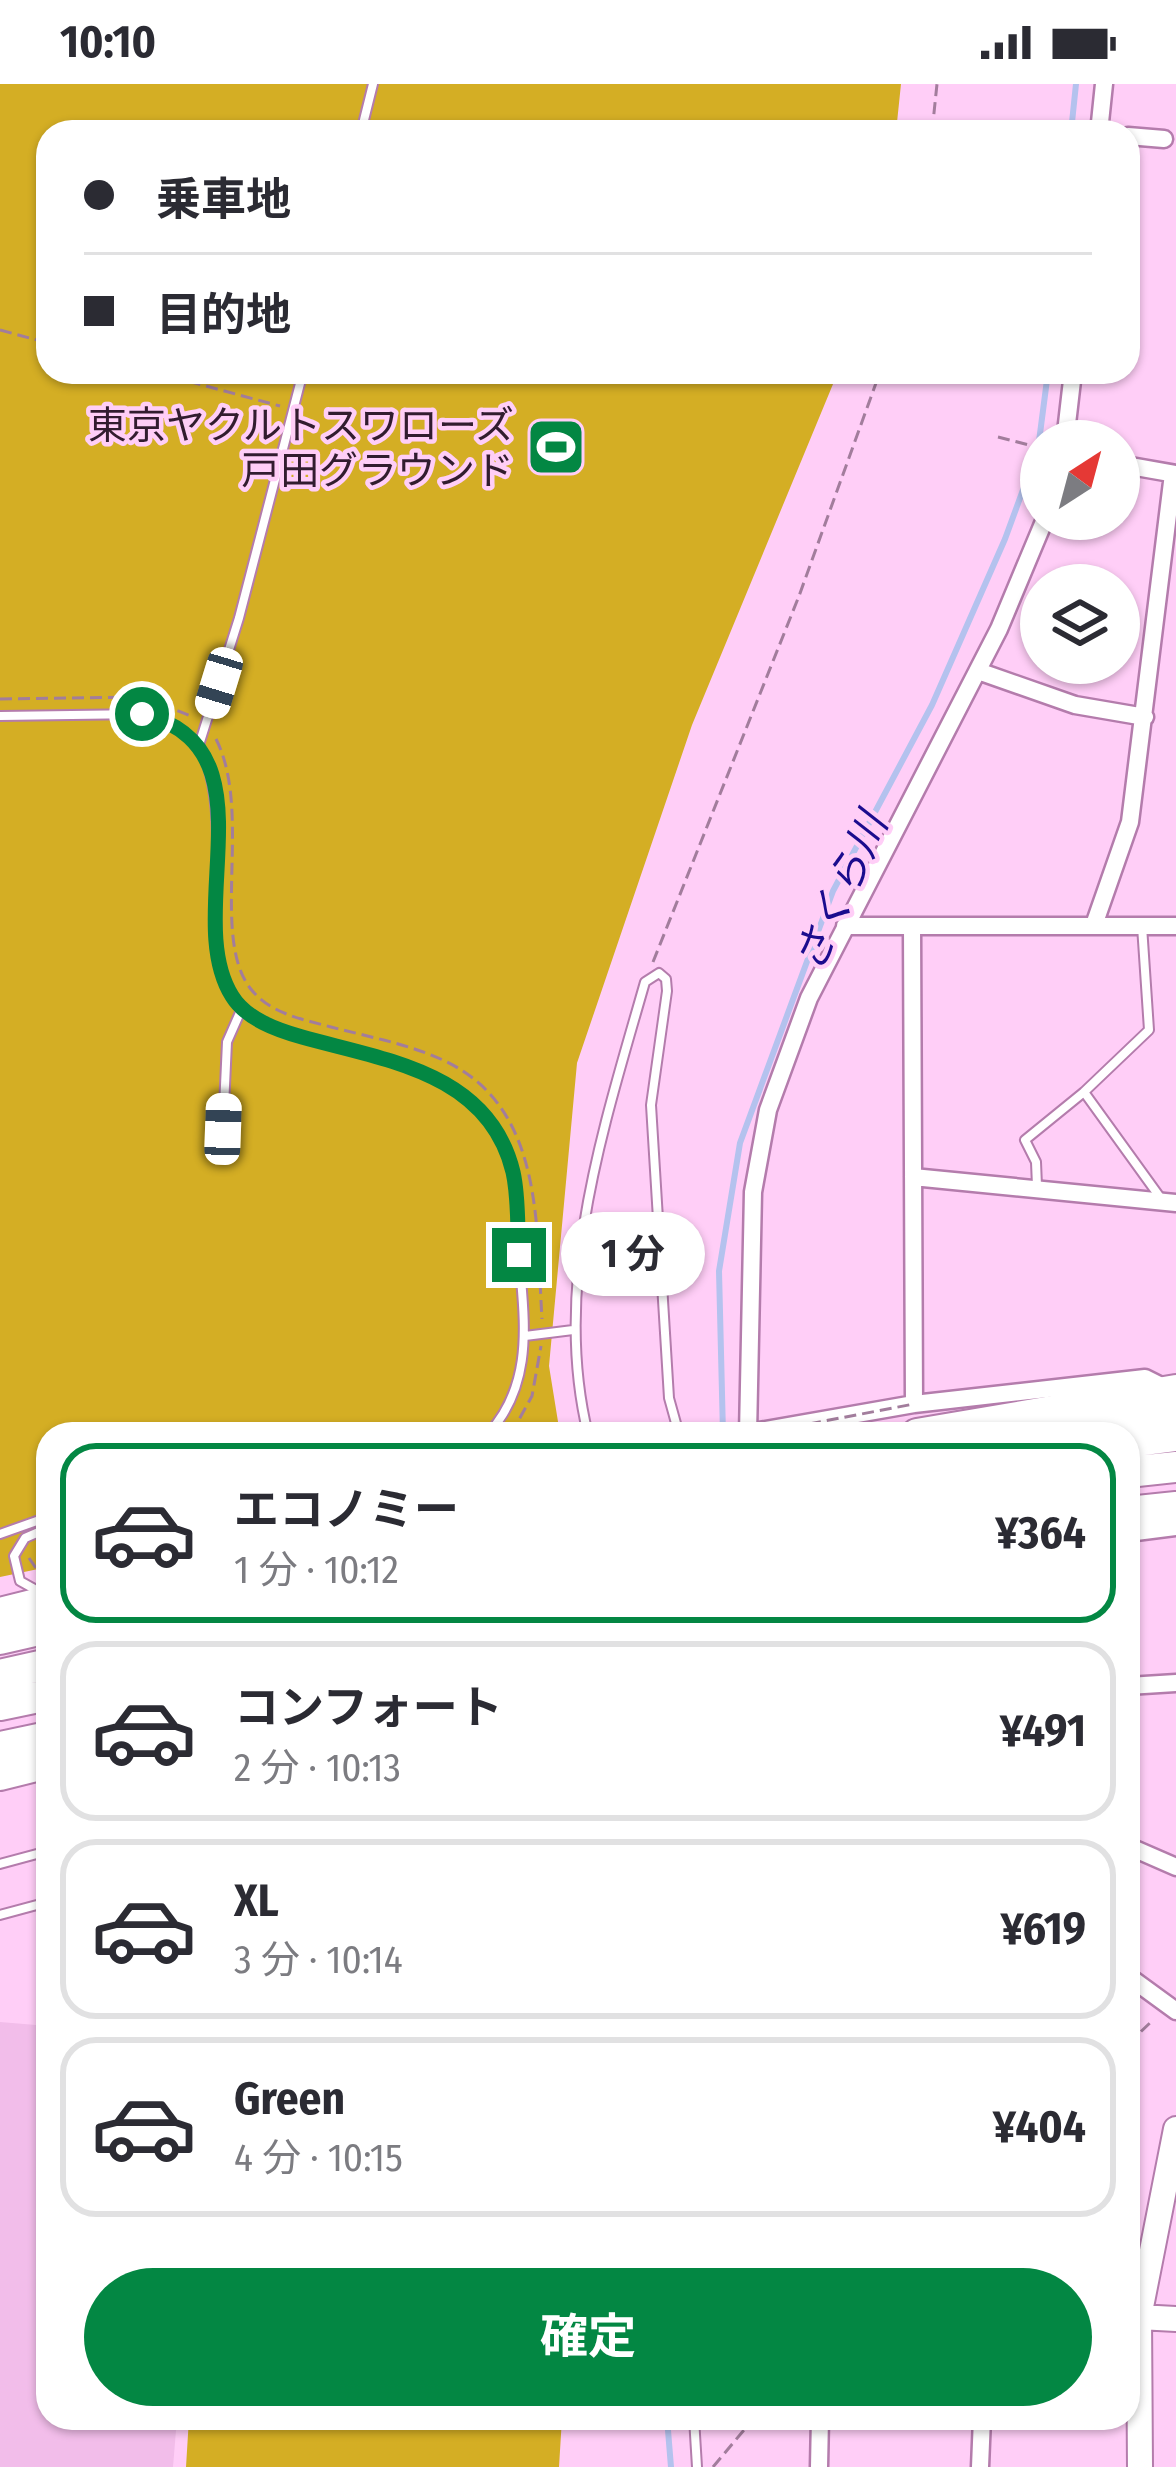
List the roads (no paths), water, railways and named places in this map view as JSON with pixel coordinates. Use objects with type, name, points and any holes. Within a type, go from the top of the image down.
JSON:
[{"type":"highway","points":[[916,1419],[1174,1397]]},
{"type":"highway","points":[[1091,1422],[1174,1397]]},
{"type":"highway","points":[[1140,1440],[1176,1436]]},
{"type":"highway","points":[[1140,1471],[1176,1467]]},
{"type":"highway","points":[[1140,1492],[1176,1488]]},
{"type":"highway","points":[[1140,1511],[1176,1507]]},
{"type":"highway","points":[[0,1612],[36,1601]]},
{"type":"highway","points":[[0,1639],[36,1631]]},
{"type":"highway","points":[[0,1675],[36,1667]]},
{"type":"highway","points":[[0,1706],[36,1698]]},
{"type":"highway","points":[[3,1756],[36,1742]]},
{"type":"highway","points":[[3,1756],[36,1761]]},
{"type":"street","points":[[1100,120],[1104,84]]},
{"type":"street","points":[[1140,137],[1164,139]]},
{"type":"street","points":[[1067,420],[1072,384]]},
{"type":"street","points":[[1094,925],[1130,822],[1175,474],[1140,468]]},
{"type":"street","points":[[747,1422],[753,1192],[768,1110],[808,998],[977,671],[1036,540]]},
{"type":"street","points":[[977,671],[1075,705],[1145,717]]},
{"type":"street","points":[[845,926],[1176,926]]},
{"type":"street","points":[[880,1422],[916,1419],[912,926]]},
{"type":"street","points":[[914,1177],[1170,1202]]},
{"type":"street","points":[[1140,1531],[1176,1526]]},
{"type":"street","points":[[1140,1685],[1176,1683]]},
{"type":"street","points":[[1140,1852],[1176,1868]]},
{"type":"street","points":[[1140,1985],[1172,2009]]},
{"type":"street","points":[[1140,2313],[1176,2129]]},
{"type":"street","points":[[1140,2318],[1176,2319]]},
{"type":"street","points":[[819,2467],[820,2430]]},
{"type":"street","points":[[980,2467],[982,2430]]},
{"type":"street","points":[[1140,2430],[1140,2467]]},
{"type":"lane","points":[[364,120],[373,84]]},
{"type":"lane","points":[[199,746],[300,384]]},
{"type":"lane","points":[[0,716],[142,714],[165,720],[199,746],[214,785],[223,976],[242,1008],[286,1033],[436,1076],[476,1107],[498,1135],[513,1173],[525,1336],[518,1383],[495,1422]]},
{"type":"lane","points":[[1037,1189],[1036,1162],[1025,1140],[1149,1030],[1142,925]]},
{"type":"lane","points":[[586,1422],[573,1330],[602,1133],[648,975],[666,979],[667,991],[652,1106],[669,1398],[676,1422]]},
{"type":"lane","points":[[223,1129],[225,1055],[242,1008]]},
{"type":"lane","points":[[1084,1092],[1170,1202]]},
{"type":"lane","points":[[525,1336],[573,1330]]},
{"type":"lane","points":[[0,1534],[36,1521]]},
{"type":"lane","points":[[36,1535],[19,1545],[14,1565],[36,1592]]},
{"type":"lane","points":[[0,1864],[36,1854]]},
{"type":"lane","points":[[0,1915],[36,1905]]},
{"type":"lane","points":[[695,2430],[697,2467]]},
{"type":"waterway","name":"さくら川","points":[[1072,120],[1076,84]]},
{"type":"waterway","name":"さくら川","points":[[723,1422],[719,1271],[740,1143],[833,891],[932,705],[1005,539],[1038,449],[1046,384]]},
{"type":"waterway","name":"さくら川","points":[[668,2430],[671,2467]]},
{"type":"place","name":"東京ヤクルトスワローズ 戸田グラウンド","points":[[556,447]]}]
